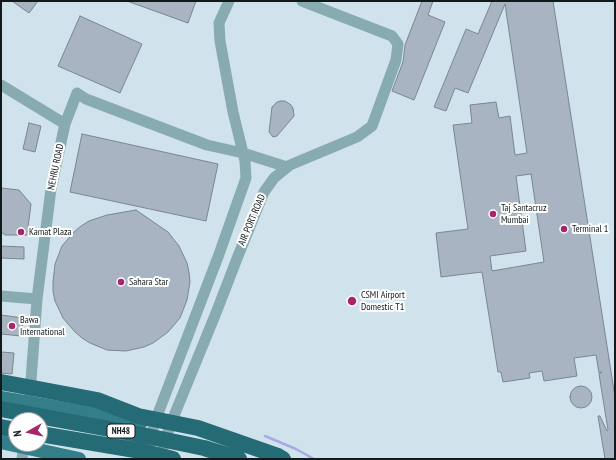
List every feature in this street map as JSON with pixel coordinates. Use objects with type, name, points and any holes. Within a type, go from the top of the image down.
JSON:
[{"type":"highway","points":[[1,382],[97,400],[138,416],[198,428],[283,459]]},
{"type":"highway","name":"NH48","points":[[1,409],[150,436],[204,448],[239,459]]},
{"type":"highway","name":"NH48","points":[[48,435],[141,451],[173,459]]},
{"type":"main road","points":[[1,398],[154,424],[210,436],[274,459]]},
{"type":"main road","points":[[36,452],[79,459]]},
{"type":"street","name":"AIR PORT ROAD","points":[[147,459],[154,424],[246,178],[245,161],[233,112],[220,41],[219,23],[229,1]]},
{"type":"street","name":"AIR PORT ROAD","points":[[160,459],[169,428],[264,192],[274,178],[287,167],[357,137],[372,126],[396,60],[398,44],[392,36],[302,1]]},
{"type":"street","points":[[1,85],[65,124]]},
{"type":"street","name":"NEHRU ROAD","points":[[28,412],[38,300],[51,189],[65,124],[77,92],[86,99],[207,145],[243,153]]},
{"type":"street","points":[[243,153],[287,167]]},
{"type":"street","points":[[1,296],[38,300]]},
{"type":"building","points":[[12,1],[38,1],[29,13]]},
{"type":"building","points":[[127,1],[196,1],[188,23]]},
{"type":"building","points":[[422,1],[433,1],[428,15],[445,22],[414,100],[392,91],[403,62],[405,45]]},
{"type":"building","name":"Terminal 1","points":[[492,1],[553,1],[615,397],[615,459],[605,459],[598,416],[600,416],[607,431],[608,430],[599,374],[602,372],[599,373],[596,355],[574,358],[577,376],[544,381],[542,371],[529,373],[530,378],[503,382],[501,372],[498,372],[482,272],[441,277],[436,233],[468,229],[453,125],[472,123],[470,105],[496,102],[499,118],[510,116],[515,155],[527,153],[505,4],[468,93],[455,88],[446,111],[434,107],[466,29],[478,34]],"holes":[[[531,174],[544,262],[492,271],[490,256],[526,251],[516,176]]]},
{"type":"building","points":[[80,16],[142,44],[120,93],[58,66]]},
{"type":"building","points":[[285,101],[291,105],[294,116],[277,136],[273,137],[269,132],[272,107],[277,102]]},
{"type":"building","points":[[29,123],[41,126],[35,152],[23,149]]},
{"type":"building","points":[[82,134],[218,164],[206,221],[70,192]]},
{"type":"building","points":[[1,188],[19,190],[31,204],[27,235],[5,235],[1,232]]},
{"type":"building","name":"Sahara Star","points":[[136,210],[168,232],[179,246],[187,263],[189,272],[190,282],[187,300],[180,318],[168,332],[153,343],[144,347],[126,351],[107,350],[82,338],[63,318],[55,301],[53,291],[55,264],[62,246],[81,226],[89,221],[107,215]]},
{"type":"building","points":[[1,246],[24,247],[24,259],[1,258]]},
{"type":"building","name":"Bawa International","points":[[1,315],[23,318],[21,336],[1,334]]},
{"type":"building","points":[[1,352],[14,353],[12,374],[1,373]]},
{"type":"building","points":[[581,386],[589,389],[592,397],[589,405],[581,408],[573,405],[570,397],[573,389]]},
{"type":"waterway","points":[[265,436],[296,449],[314,459]]},
{"type":"place","name":"Taj Santacruz Mumbai","points":[[493,214]]},
{"type":"place","name":"Terminal 1","points":[[564,229]]},
{"type":"place","name":"Kamat Plaza","points":[[21,232]]},
{"type":"place","name":"Sahara Star","points":[[121,282]]},
{"type":"place","name":"CSMI Airport Domestic T1","points":[[352,301]]},
{"type":"place","name":"Bawa International","points":[[12,326]]}]
